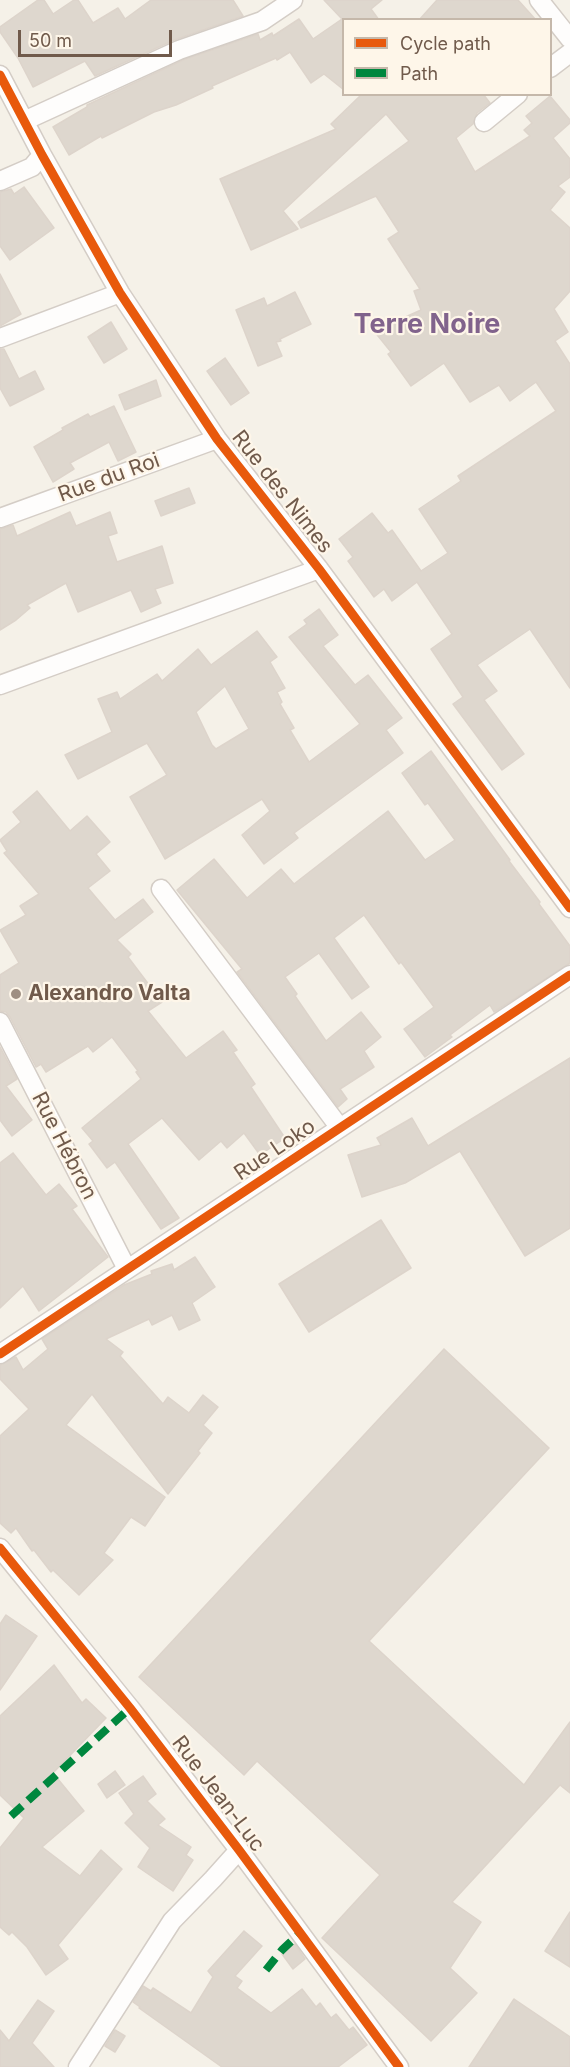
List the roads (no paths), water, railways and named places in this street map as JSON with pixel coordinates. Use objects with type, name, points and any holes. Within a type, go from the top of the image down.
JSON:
[{"type":"street","points":[[24,121],[179,50],[262,21],[293,0]]},
{"type":"street","points":[[539,0],[570,39]]},
{"type":"street","points":[[552,66],[570,53]]},
{"type":"street","name":"Rue des Nimes","points":[[0,75],[120,293],[217,439],[319,569],[570,908]]},
{"type":"street","points":[[484,122],[516,96]]},
{"type":"street","points":[[0,181],[32,167],[42,155]]},
{"type":"street","points":[[0,338],[120,293]]},
{"type":"street","name":"Rue du Roi","points":[[0,518],[217,439]]},
{"type":"street","points":[[0,685],[319,569]]},
{"type":"street","points":[[161,889],[340,1128]]},
{"type":"street","name":"Rue Loko","points":[[0,1354],[570,975]]},
{"type":"street","name":"Rue Hébron","points":[[0,1022],[128,1269]]},
{"type":"street","name":"Rue Jean-Luc","points":[[0,1548],[130,1708],[239,1850],[399,2067]]},
{"type":"street","points":[[78,2067],[172,1921],[239,1850]]},
{"type":"place","name":"Alexandro Valta","points":[[16,994]]},
{"type":"district","name":"Terre Noire","points":[[427,325]]}]
